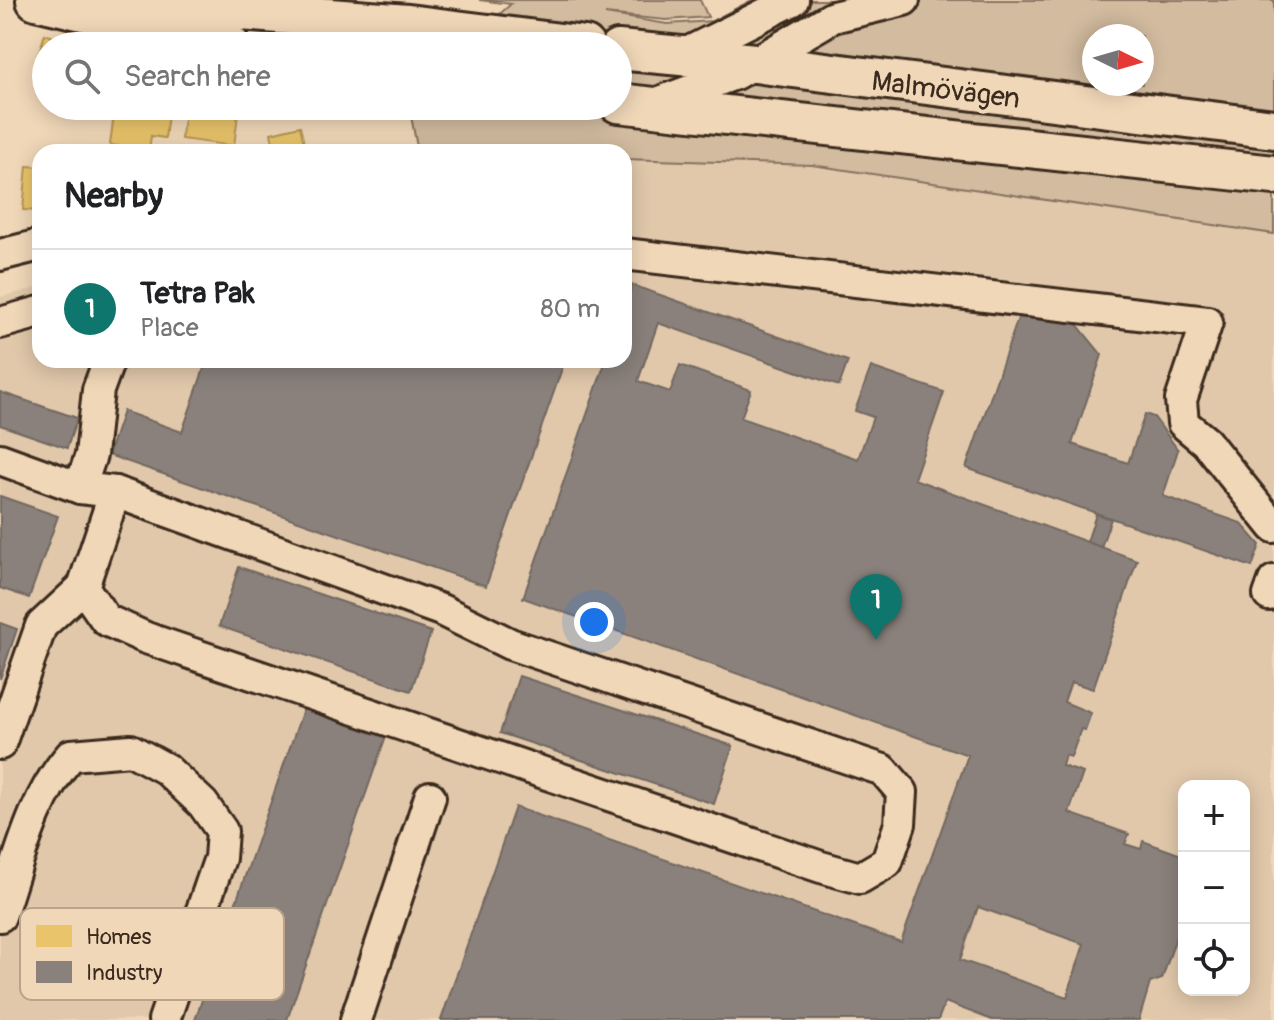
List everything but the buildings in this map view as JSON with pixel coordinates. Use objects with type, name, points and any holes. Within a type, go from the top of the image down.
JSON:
[{"type":"main road","points":[[36,0],[172,32]]},
{"type":"main road","points":[[99,0],[408,24],[472,32]]},
{"type":"main road","name":"Malmövägen","points":[[632,51],[755,63],[1274,129]]},
{"type":"main road","name":"Malmövägen","points":[[632,105],[1274,175]]},
{"type":"street","points":[[681,56],[793,0]]},
{"type":"street","points":[[632,105],[735,74],[833,17],[904,0]]},
{"type":"street","points":[[0,255],[32,247]]},
{"type":"street","points":[[632,255],[1207,322],[1181,400],[1183,423],[1206,442],[1274,527]]},
{"type":"street","points":[[0,323],[32,314]]},
{"type":"street","points":[[80,488],[91,455],[98,390],[106,368]]},
{"type":"street","points":[[0,459],[80,488],[115,492],[441,610],[510,644],[883,770],[902,792],[900,824],[887,862],[860,878],[821,867],[161,643],[106,620],[83,587]]},
{"type":"street","points":[[0,744],[41,626],[83,587],[115,492]]},
{"type":"street","points":[[0,916],[52,777],[71,755],[131,750],[166,769],[203,804],[222,831],[220,858],[203,908]]},
{"type":"street","points":[[356,1020],[430,797]]},
{"type":"street","points":[[164,1020],[171,1000]]},
{"type":"shaded area","points":[[479,0],[700,0],[708,17],[666,20],[605,14],[667,24],[712,21],[752,0],[1274,0],[1274,234],[812,165],[632,159],[632,144],[416,144],[412,120],[632,120],[632,32],[480,32],[511,4]]},
{"type":"shaded area","points":[[632,158],[811,165],[1274,227],[1274,1020],[0,1020],[0,297],[32,289],[32,368],[632,368]]},
{"type":"place","name":"Tetra Pak","points":[[876,640]]}]
